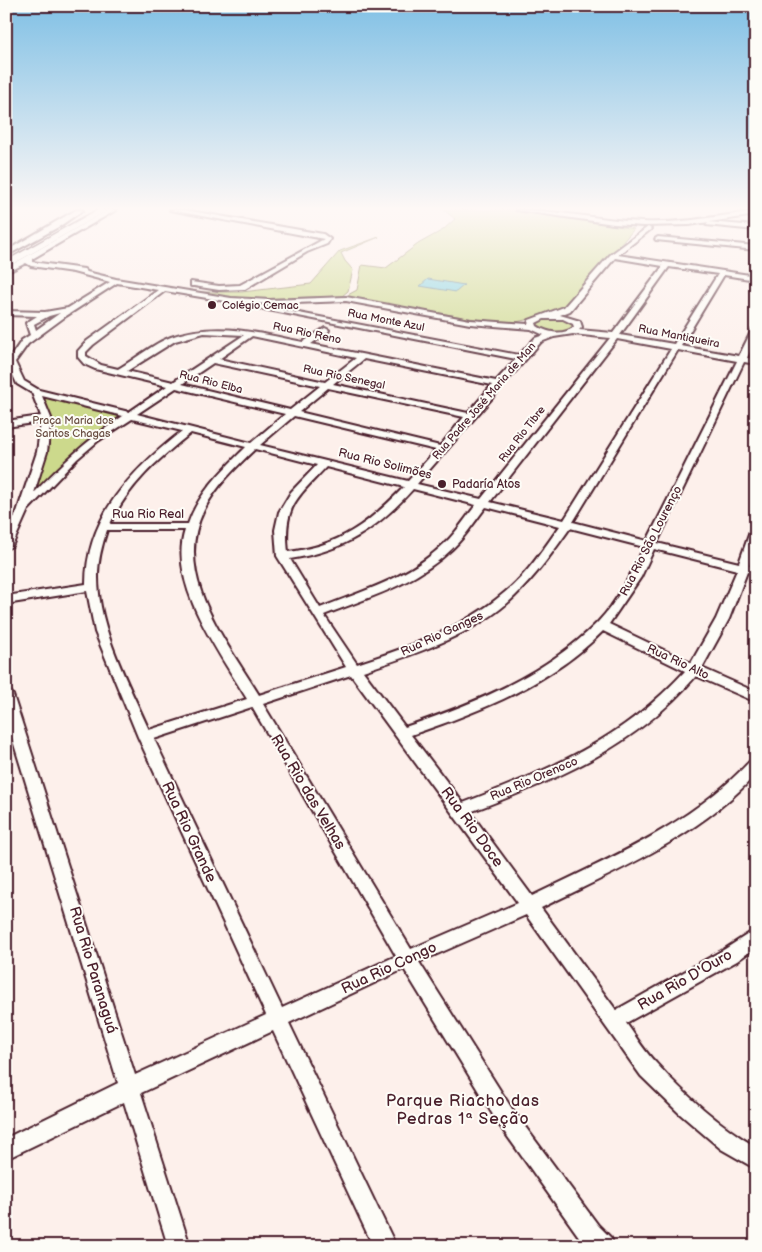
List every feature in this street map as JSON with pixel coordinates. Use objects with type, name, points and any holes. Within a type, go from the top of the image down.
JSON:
[{"type":"street","points":[[61,268],[249,302],[347,299],[470,322],[515,324],[536,329],[549,316],[567,309],[601,268]]},
{"type":"street","points":[[194,284],[234,289],[245,286],[276,268]]},
{"type":"street","name":"Rua Rio Tibre","points":[[317,613],[403,580],[429,563],[450,545],[615,336],[664,268]]},
{"type":"street","points":[[694,268],[756,278]]},
{"type":"street","name":"Rua Rio Ganges","points":[[145,737],[416,649],[481,617],[510,595],[535,568],[567,524],[722,273]]},
{"type":"street","points":[[95,274],[116,281],[179,292],[219,288]]},
{"type":"street","points":[[6,546],[22,512],[42,452],[46,418],[36,392],[20,382],[12,362],[25,342],[63,314],[116,281]]},
{"type":"street","name":"Rua Rio Elba","points":[[164,290],[82,350],[82,357],[87,362],[120,372],[442,449]]},
{"type":"street","name":"Rua Monte Azul","points":[[249,302],[262,308],[521,358]]},
{"type":"street","points":[[30,323],[46,314],[76,306]]},
{"type":"street","points":[[567,309],[578,327],[571,332]]},
{"type":"street","points":[[8,314],[63,314]]},
{"type":"street","points":[[8,314],[43,328]]},
{"type":"street","name":"Rua Mantiqueira","points":[[549,316],[573,321],[598,333]]},
{"type":"street","points":[[30,323],[34,335]]},
{"type":"street","name":"Rua Padre José Maria de Man","points":[[283,556],[309,553],[338,544],[378,518],[411,485],[521,358],[536,329],[554,334],[571,332]]},
{"type":"street","name":"Rua Rio Reno","points":[[120,372],[172,339],[188,334],[222,330],[252,333],[498,384]]},
{"type":"street","points":[[306,344],[325,330]]},
{"type":"street","name":"Rua Rio São Lourenço","points":[[402,733],[447,718],[496,697],[535,676],[568,654],[601,626],[620,602],[650,545],[756,330]]},
{"type":"street","name":"Rua Mantiqueira","points":[[571,332],[598,333],[756,362]]},
{"type":"street","points":[[22,512],[74,457],[95,439],[252,333]]},
{"type":"street","name":"Rua Rio das Velhas","points":[[363,356],[253,446],[221,476],[207,493],[191,527],[187,551],[188,575],[194,596],[255,702],[407,959],[504,1116],[590,1234],[603,1246]]},
{"type":"street","name":"Rua Rio Senegal","points":[[212,360],[471,416]]},
{"type":"street","name":"Rua Rio Solimões","points":[[36,392],[749,570]]},
{"type":"street","points":[[6,424],[46,418]]},
{"type":"street","name":"Rua Rio Grande","points":[[189,430],[143,468],[112,507],[95,548],[92,587],[103,637],[145,737],[385,1246]]},
{"type":"street","name":"Rua Rio Doce","points":[[325,463],[308,479],[284,512],[280,530],[283,556],[317,613],[354,670],[460,810],[648,1069],[687,1107],[728,1142],[756,1159]]},
{"type":"street","name":"Rua Rio Real","points":[[104,527],[191,527]]},
{"type":"street","name":"Rua Rio Orenoco","points":[[460,810],[562,769],[612,742],[654,708],[694,670],[718,629],[749,570],[756,529]]},
{"type":"street","points":[[6,600],[92,587]]},
{"type":"street","name":"Rua Rio Alto","points":[[601,626],[756,697]]},
{"type":"street","name":"Rua Rio Paranaguá","points":[[6,695],[179,1246]]},
{"type":"street","name":"Rua Rio Congo","points":[[6,1150],[130,1088],[407,959],[529,906],[644,849],[680,828],[735,787],[756,764]]},
{"type":"street","name":"Rua Rio D'Ouro","points":[[613,1021],[732,955],[756,937]]},
{"type":"green space","points":[[325,268],[353,270],[348,291],[342,296],[253,299],[193,292],[242,292],[311,284]]},
{"type":"green space","points":[[361,268],[600,268],[565,308],[549,315],[516,322],[487,321],[344,297],[357,290]]},
{"type":"green space","points":[[543,318],[563,318],[573,322],[575,328],[560,332],[547,331],[537,327],[536,322]]},
{"type":"green space","name":"Praça Maria dos Santos Chagas","points":[[45,395],[126,417],[93,436],[68,459],[39,492],[33,493],[49,448],[52,417],[40,398]]},
{"type":"water","points":[[428,279],[464,285],[456,292],[420,286]]},
{"type":"place","name":"Colégio Cemac","points":[[212,305]]},
{"type":"place","name":"Padaría Atos","points":[[442,484]]},
{"type":"district","name":"Parque Riacho das Pedras 1ª Seção","points":[[463,1110]]}]
